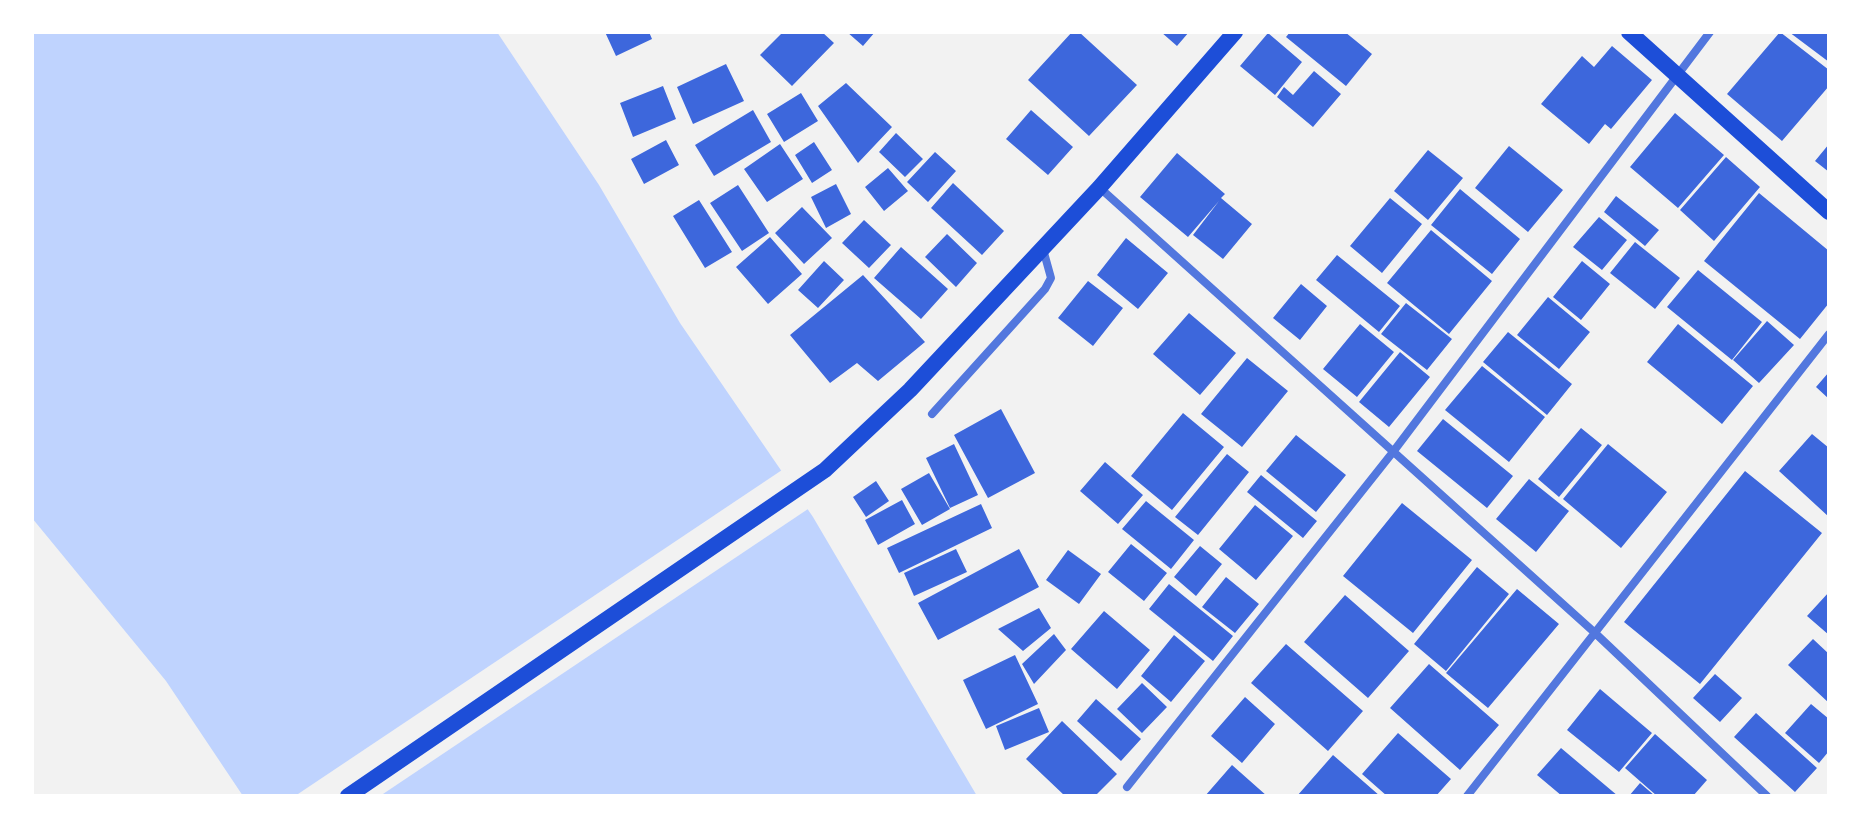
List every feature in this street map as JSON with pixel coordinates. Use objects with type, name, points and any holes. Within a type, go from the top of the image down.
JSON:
[{"type":"main road","points":[[348,796],[825,470],[882,419],[1006,288],[1099,188],[1235,32]]},
{"type":"main road","points":[[1629,32],[1829,212]]},
{"type":"street","points":[[1127,787],[1393,452],[1710,32]]},
{"type":"street","points":[[1099,188],[1594,632],[1767,796]]},
{"type":"street","points":[[932,414],[1045,289],[1051,278],[1043,248]]},
{"type":"street","points":[[1467,796],[1829,334]]},
{"type":"water","points":[[32,32],[497,32],[599,185],[680,323],[813,517],[977,796],[243,796],[166,681],[32,518]]},
{"type":"pier","points":[[785,468],[811,507],[380,796],[295,796]]},
{"type":"building","points":[[605,32],[649,32],[652,39],[616,56]]},
{"type":"building","points":[[783,32],[822,32],[834,43],[792,86],[760,55]]},
{"type":"building","points":[[847,32],[875,32],[863,46]]},
{"type":"building","points":[[1072,32],[1079,32],[1137,85],[1089,136],[1028,80]]},
{"type":"building","points":[[1161,32],[1189,32],[1177,46]]},
{"type":"building","points":[[1290,32],[1345,32],[1372,54],[1346,86],[1286,37]]},
{"type":"building","points":[[1780,32],[1829,70],[1829,86],[1782,141],[1727,94]]},
{"type":"building","points":[[1789,32],[1829,32],[1829,62]]},
{"type":"building","points":[[1268,33],[1302,62],[1275,95],[1240,66]]},
{"type":"building","points":[[1612,46],[1652,80],[1611,129],[1605,124],[1589,144],[1541,104],[1582,56],[1594,67]]},
{"type":"building","points":[[726,64],[744,101],[693,124],[677,87]]},
{"type":"building","points":[[1314,71],[1341,94],[1313,127],[1277,97],[1284,87],[1293,95]]},
{"type":"building","points":[[846,83],[892,127],[858,163],[818,106]]},
{"type":"building","points":[[663,86],[676,119],[633,137],[620,103]]},
{"type":"building","points":[[801,93],[818,121],[784,142],[767,114]]},
{"type":"building","points":[[753,110],[771,142],[714,176],[695,145]]},
{"type":"building","points":[[1031,110],[1073,147],[1048,175],[1006,139]]},
{"type":"building","points":[[1675,113],[1724,155],[1678,208],[1630,167]]},
{"type":"building","points":[[896,133],[923,159],[905,177],[879,152]]},
{"type":"building","points":[[666,140],[679,165],[644,184],[631,159]]},
{"type":"building","points":[[814,142],[832,170],[812,183],[795,155]]},
{"type":"building","points":[[780,144],[803,179],[767,202],[744,169]]},
{"type":"building","points":[[1829,144],[1829,172],[1815,161]]},
{"type":"building","points":[[1509,146],[1563,190],[1528,232],[1475,188]]},
{"type":"building","points":[[1428,150],[1463,178],[1428,220],[1394,191]]},
{"type":"building","points":[[935,152],[956,171],[928,202],[907,182]]},
{"type":"building","points":[[1177,153],[1225,194],[1221,198],[1252,224],[1223,259],[1193,235],[1219,201],[1188,237],[1140,197]]},
{"type":"building","points":[[1726,157],[1760,187],[1714,241],[1680,210]]},
{"type":"building","points":[[888,168],[908,191],[884,211],[865,187]]},
{"type":"building","points":[[953,183],[1004,231],[982,255],[931,208]]},
{"type":"building","points":[[836,184],[851,214],[826,228],[811,197]]},
{"type":"building","points":[[738,185],[769,233],[742,251],[710,203]]},
{"type":"building","points":[[1460,189],[1520,239],[1492,274],[1431,225]]},
{"type":"building","points":[[1759,193],[1829,251],[1829,303],[1800,339],[1704,261]]},
{"type":"building","points":[[1616,196],[1659,230],[1645,246],[1604,212]]},
{"type":"building","points":[[1390,198],[1422,224],[1382,273],[1350,246]]},
{"type":"building","points":[[699,200],[732,252],[705,268],[673,216]]},
{"type":"building","points":[[802,207],[832,238],[804,264],[775,233]]},
{"type":"building","points":[[1599,217],[1627,240],[1602,270],[1573,247]]},
{"type":"building","points":[[864,220],[891,245],[869,268],[842,243]]},
{"type":"building","points":[[1431,230],[1492,281],[1449,334],[1387,283]]},
{"type":"building","points":[[947,234],[977,263],[956,287],[925,257]]},
{"type":"building","points":[[770,237],[802,274],[768,304],[736,267]]},
{"type":"building","points":[[1126,238],[1168,273],[1138,309],[1097,275]]},
{"type":"building","points":[[1635,242],[1680,278],[1655,309],[1610,273]]},
{"type":"building","points":[[901,247],[948,289],[921,319],[874,278]]},
{"type":"building","points":[[1337,255],[1400,306],[1379,332],[1316,280]]},
{"type":"building","points":[[824,261],[844,280],[818,308],[798,290]]},
{"type":"building","points":[[1582,261],[1610,284],[1581,320],[1553,297]]},
{"type":"building","points":[[1698,270],[1762,322],[1732,360],[1667,307]]},
{"type":"building","points":[[863,275],[925,342],[878,381],[857,363],[830,383],[790,335]]},
{"type":"building","points":[[1088,281],[1123,308],[1093,346],[1058,318]]},
{"type":"building","points":[[1301,284],[1327,306],[1300,340],[1273,318]]},
{"type":"building","points":[[1548,297],[1590,332],[1559,369],[1517,335]]},
{"type":"building","points":[[1406,303],[1452,339],[1427,370],[1381,334]]},
{"type":"building","points":[[1189,313],[1236,353],[1200,395],[1153,354]]},
{"type":"building","points":[[1767,321],[1794,345],[1759,383],[1733,360]]},
{"type":"building","points":[[1360,324],[1394,352],[1357,397],[1323,369]]},
{"type":"building","points":[[1678,324],[1753,386],[1722,424],[1647,362]]},
{"type":"building","points":[[1508,332],[1572,384],[1547,415],[1483,362]]},
{"type":"building","points":[[1400,352],[1430,377],[1389,427],[1359,402]]},
{"type":"building","points":[[1247,358],[1288,391],[1242,447],[1201,414]]},
{"type":"building","points":[[1482,366],[1545,417],[1509,462],[1445,410]]},
{"type":"building","points":[[1829,372],[1829,399],[1816,387]]},
{"type":"building","points":[[1001,409],[1035,473],[988,498],[954,435]]},
{"type":"building","points":[[1183,413],[1224,447],[1172,510],[1131,476]]},
{"type":"building","points":[[1443,419],[1513,476],[1487,508],[1417,451]]},
{"type":"building","points":[[1581,428],[1602,445],[1559,497],[1538,479]]},
{"type":"building","points":[[1812,434],[1829,448],[1829,517],[1779,471]]},
{"type":"building","points":[[1296,435],[1346,475],[1316,512],[1266,471]]},
{"type":"building","points":[[954,444],[978,495],[950,508],[926,458]]},
{"type":"building","points":[[1608,444],[1667,492],[1621,548],[1563,499]]},
{"type":"building","points":[[1227,454],[1249,472],[1198,535],[1175,517]]},
{"type":"building","points":[[1105,462],[1143,495],[1118,524],[1080,491]]},
{"type":"building","points":[[1745,471],[1822,533],[1700,684],[1624,622]]},
{"type":"building","points":[[929,473],[950,509],[922,525],[901,489]]},
{"type":"building","points":[[1261,475],[1317,521],[1303,538],[1247,492]]},
{"type":"building","points":[[1529,479],[1569,511],[1536,552],[1496,519]]},
{"type":"building","points":[[876,481],[889,501],[866,517],[853,497]]},
{"type":"building","points":[[902,500],[915,524],[878,545],[865,520]]},
{"type":"building","points":[[1146,501],[1194,540],[1171,569],[1122,529]]},
{"type":"building","points":[[1402,503],[1472,560],[1413,633],[1343,576]]},
{"type":"building","points":[[981,504],[992,528],[899,573],[887,548]]},
{"type":"building","points":[[1255,505],[1293,536],[1256,580],[1219,549]]},
{"type":"building","points":[[1131,544],[1167,573],[1144,601],[1108,572]]},
{"type":"building","points":[[1200,546],[1222,564],[1196,596],[1174,577]]},
{"type":"building","points":[[956,549],[967,572],[914,596],[904,573]]},
{"type":"building","points":[[1019,549],[1039,587],[938,640],[918,603]]},
{"type":"building","points":[[1068,550],[1101,574],[1079,604],[1046,580]]},
{"type":"building","points":[[1477,567],[1509,594],[1446,671],[1414,644]]},
{"type":"building","points":[[1226,577],[1259,604],[1235,633],[1202,607]]},
{"type":"building","points":[[1169,584],[1233,636],[1213,661],[1149,609]]},
{"type":"building","points":[[1517,589],[1559,624],[1488,708],[1446,673]]},
{"type":"building","points":[[1829,592],[1829,635],[1807,616]]},
{"type":"building","points":[[1345,595],[1409,651],[1368,698],[1304,642]]},
{"type":"building","points":[[1039,608],[1051,628],[1023,651],[998,629]]},
{"type":"building","points":[[1104,611],[1150,650],[1117,689],[1071,649]]},
{"type":"building","points":[[1054,634],[1066,650],[1034,684],[1022,664]]},
{"type":"building","points":[[1174,635],[1205,661],[1171,702],[1141,676]]},
{"type":"building","points":[[1813,639],[1829,654],[1829,703],[1788,665]]},
{"type":"building","points":[[1286,644],[1363,711],[1328,751],[1251,683]]},
{"type":"building","points":[[1015,655],[1038,704],[986,729],[963,680]]},
{"type":"building","points":[[1429,664],[1499,725],[1460,770],[1390,708]]},
{"type":"building","points":[[1715,674],[1742,698],[1720,722],[1693,698]]},
{"type":"building","points":[[1142,683],[1167,707],[1142,733],[1117,709]]},
{"type":"building","points":[[1600,689],[1652,733],[1619,772],[1567,730]]},
{"type":"building","points":[[1245,697],[1275,724],[1242,763],[1211,736]]},
{"type":"building","points":[[1096,699],[1141,739],[1121,761],[1077,721]]},
{"type":"building","points":[[1811,704],[1829,719],[1829,751],[1819,763],[1785,733]]},
{"type":"building","points":[[1039,708],[1049,732],[1005,750],[996,726]]},
{"type":"building","points":[[1756,713],[1817,768],[1795,792],[1734,737]]},
{"type":"building","points":[[1062,721],[1117,774],[1095,796],[1065,796],[1026,759]]},
{"type":"building","points":[[1398,733],[1451,779],[1436,796],[1387,796],[1362,774]]},
{"type":"building","points":[[1655,734],[1707,780],[1693,796],[1657,796],[1625,768]]},
{"type":"building","points":[[1561,748],[1618,796],[1562,796],[1537,775]]},
{"type":"building","points":[[1333,755],[1380,796],[1297,796]]},
{"type":"building","points":[[1232,765],[1267,796],[1205,796]]},
{"type":"building","points":[[1640,783],[1655,796],[1629,796]]}]
